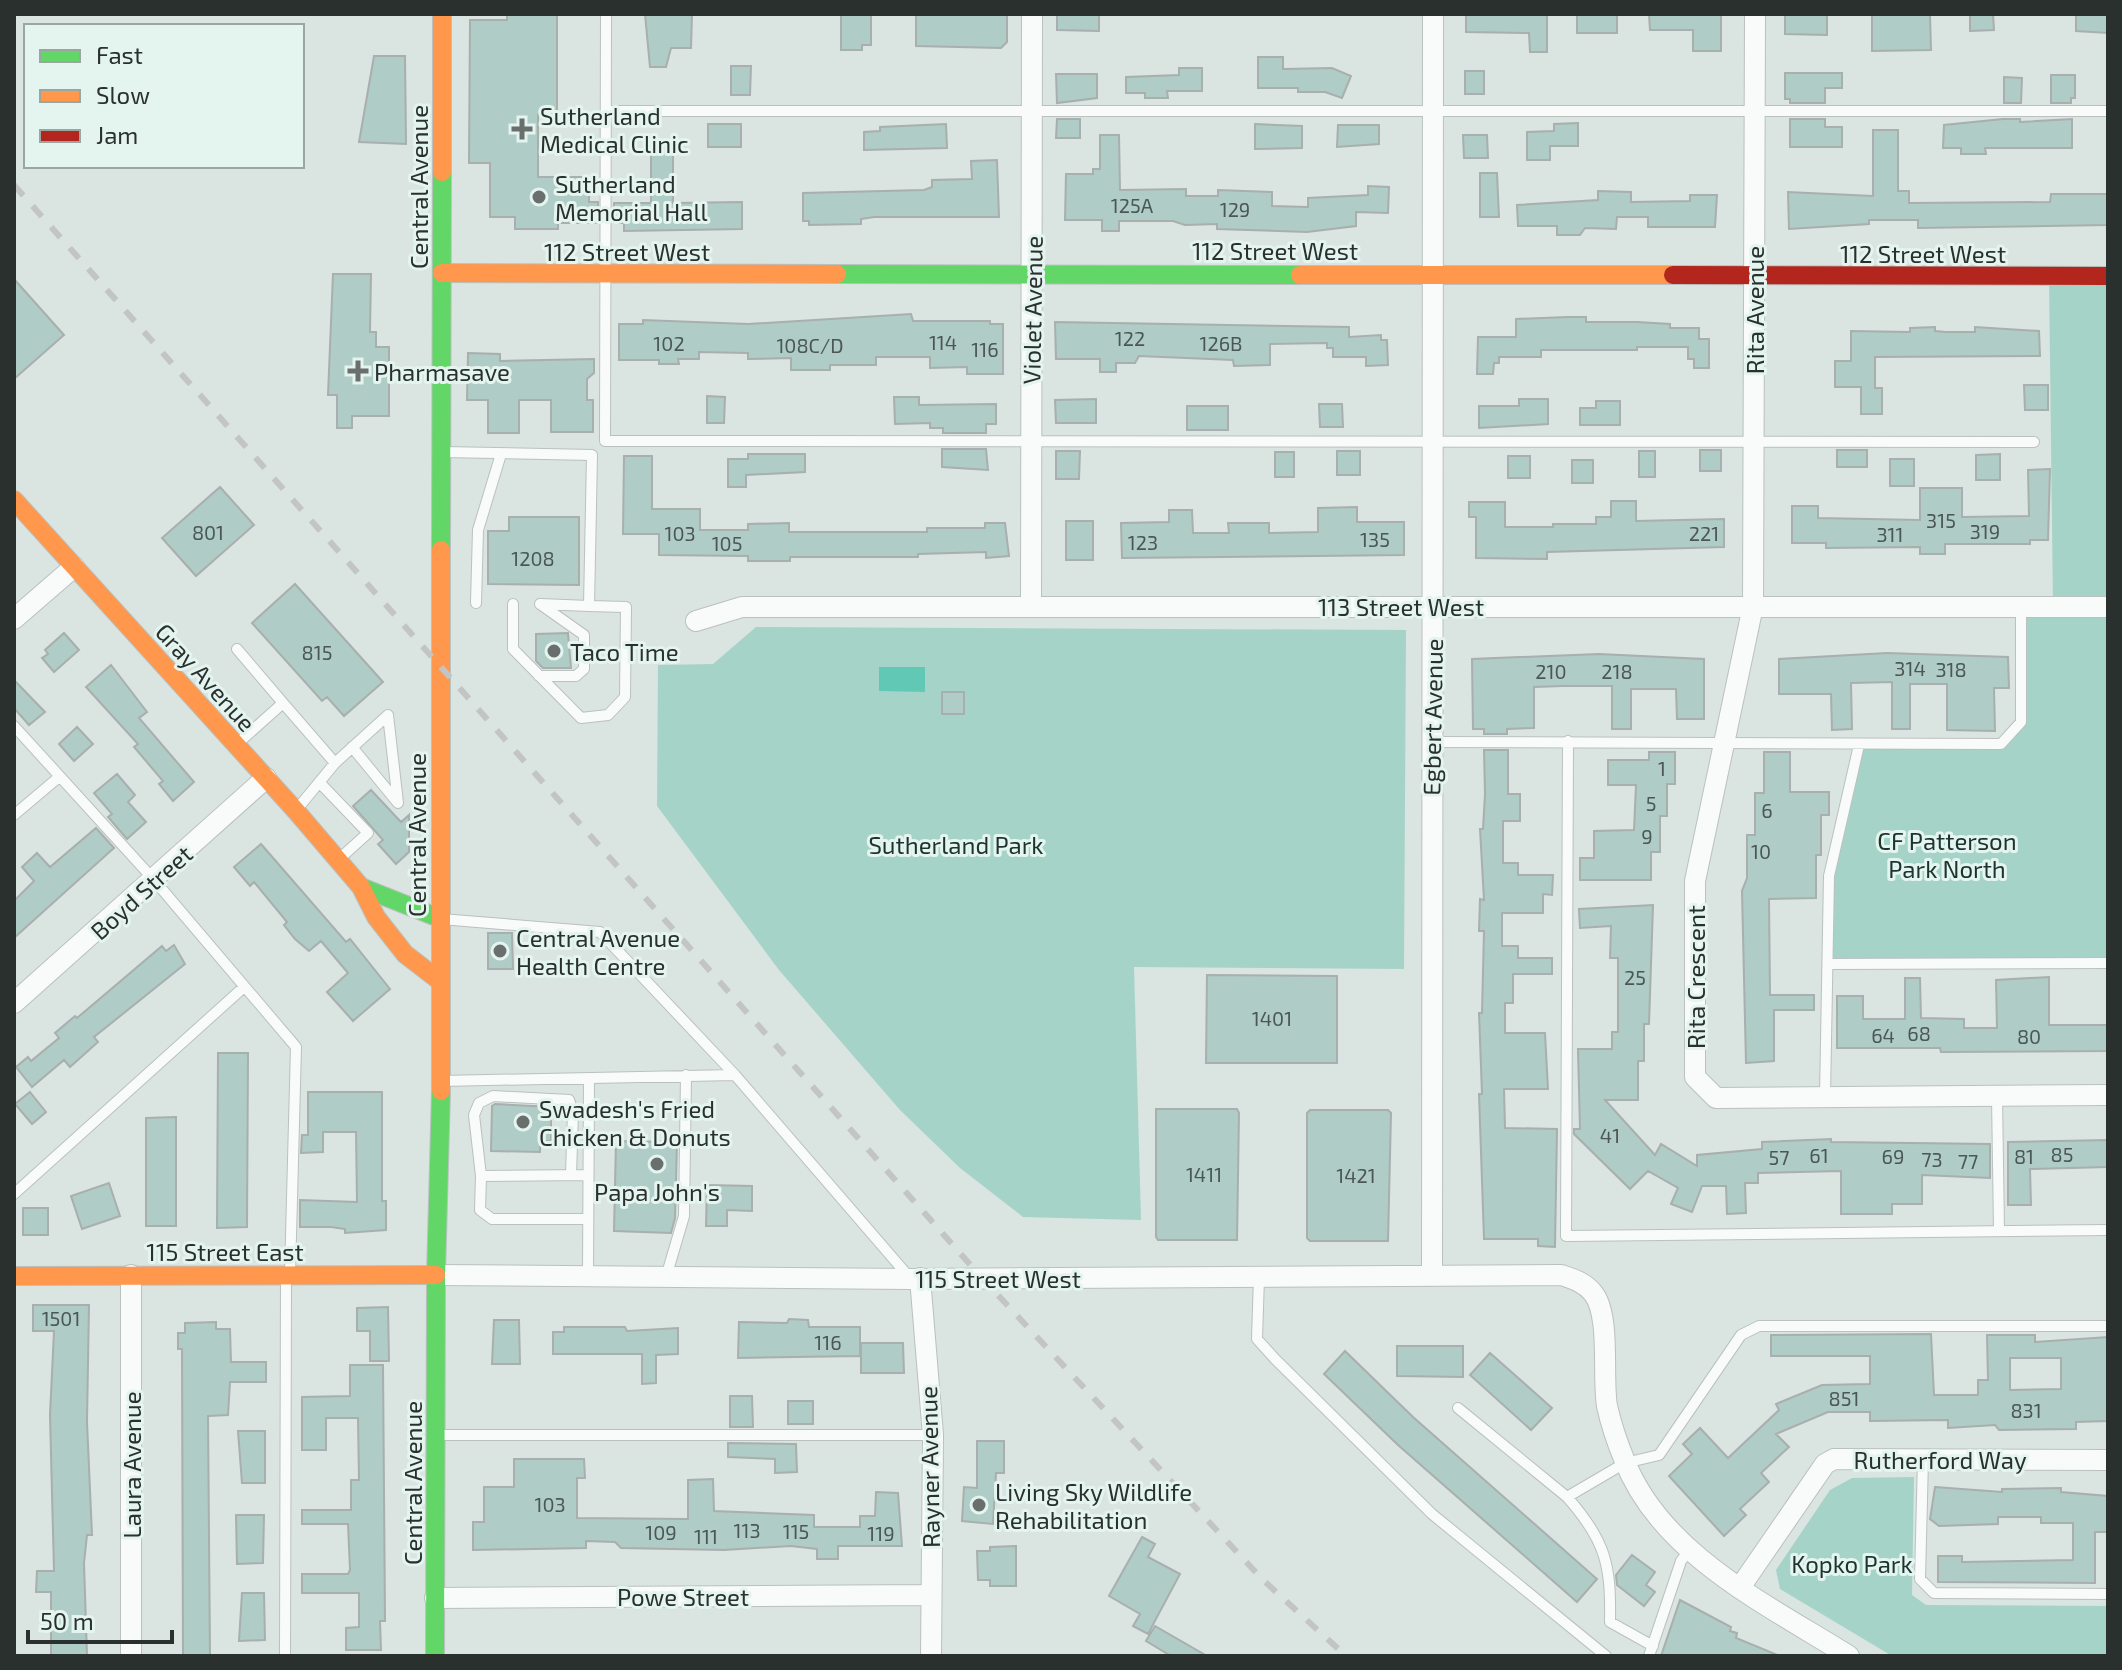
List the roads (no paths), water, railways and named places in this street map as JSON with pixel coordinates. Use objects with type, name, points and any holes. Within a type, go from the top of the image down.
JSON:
[{"type":"street","name":"Central Avenue","points":[[435,1656],[438,1435],[436,1275],[441,1081],[442,14]]},
{"type":"street","name":"Violet Avenue","points":[[1031,606],[1032,14]]},
{"type":"street","name":"Egbert Avenue","points":[[1432,1275],[1433,14]]},
{"type":"street","name":"Rita Avenue","points":[[1753,606],[1755,14]]},
{"type":"street","name":"112 Street West","points":[[442,273],[1032,276],[1434,274],[1753,278],[2108,276]]},
{"type":"street","name":"Gray Avenue","points":[[14,500],[296,811],[361,887],[376,917],[405,954],[440,981]]},
{"type":"street","points":[[14,619],[74,567]]},
{"type":"street","name":"Rita Crescent","points":[[1753,606],[1695,881],[1695,1077],[1716,1098],[2108,1095]]},
{"type":"street","name":"113 Street West","points":[[696,621],[742,607],[2108,607]]},
{"type":"street","name":"Boyd Street","points":[[14,1003],[155,881],[266,778]]},
{"type":"street","name":"Gray Avenue","points":[[361,887],[439,918]]},
{"type":"street","name":"Laura Avenue","points":[[131,1275],[131,1656]]},
{"type":"street","name":"115 Street West","points":[[436,1275],[915,1278],[1561,1275],[1579,1281],[1593,1293],[1602,1315],[1607,1405],[1625,1463]]},
{"type":"street","name":"115 Street East","points":[[14,1276],[436,1275]]},
{"type":"street","name":"Rayner Avenue","points":[[915,1278],[933,1435],[931,1656]]},
{"type":"street","name":"Rutherford Way","points":[[1741,1586],[1825,1464],[1834,1459],[2108,1460]]},
{"type":"street","points":[[1625,1463],[1666,1528],[1690,1549],[1849,1656]]},
{"type":"street","name":"Powe Street","points":[[435,1598],[930,1595]]},
{"type":"lane","points":[[606,14],[605,441],[2034,442]]},
{"type":"lane","points":[[606,111],[1034,108],[2108,111]]},
{"type":"lane","points":[[440,452],[592,455],[589,606]]},
{"type":"lane","points":[[476,603],[478,530],[501,454]]},
{"type":"lane","points":[[513,604],[513,649],[539,676],[581,718],[608,715],[625,697],[626,607],[540,604],[584,635],[587,653],[584,669],[576,676],[539,676]]},
{"type":"lane","points":[[1431,742],[2001,744],[2021,722],[2021,607]]},
{"type":"lane","points":[[237,649],[335,763]]},
{"type":"lane","points":[[236,745],[283,703]]},
{"type":"lane","points":[[296,811],[335,763],[352,747],[388,715],[394,807],[385,787],[352,747]]},
{"type":"lane","points":[[14,726],[155,881],[296,1047],[288,1276],[285,1656]]},
{"type":"lane","points":[[1568,741],[1566,1236],[2108,1230]]},
{"type":"lane","points":[[1825,1096],[1829,876],[1859,745]]},
{"type":"lane","points":[[14,815],[59,777]]},
{"type":"lane","points":[[319,782],[370,830],[338,860]]},
{"type":"lane","points":[[376,795],[385,787]]},
{"type":"lane","points":[[439,918],[600,932],[735,1075],[915,1278]]},
{"type":"lane","points":[[1829,964],[2108,963]]},
{"type":"lane","points":[[14,1194],[244,987]]},
{"type":"lane","points":[[666,1277],[684,1216],[686,1075]]},
{"type":"lane","points":[[441,1081],[735,1075]]},
{"type":"lane","points":[[588,1276],[589,1080]]},
{"type":"lane","points":[[571,1175],[573,1112],[569,1100],[493,1096],[479,1103],[474,1115],[481,1176],[480,1210],[488,1218],[587,1219]]},
{"type":"lane","points":[[1997,1096],[1999,1230]]},
{"type":"lane","points":[[481,1176],[587,1175]]},
{"type":"lane","points":[[1259,1276],[1257,1339],[1275,1359],[1432,1514],[1606,1656]]},
{"type":"lane","points":[[1567,1497],[1625,1463],[1659,1455],[1741,1335],[1759,1326],[2108,1326]]},
{"type":"lane","points":[[1458,1408],[1567,1497],[1591,1524],[1611,1577],[1610,1622],[1651,1651],[1681,1561],[1690,1549]]},
{"type":"lane","points":[[438,1435],[933,1435]]},
{"type":"lane","points":[[1923,1459],[1920,1579],[1934,1593],[2108,1594]]},
{"type":"railway","points":[[14,185],[982,1278],[1262,1579],[1346,1656]]},
{"type":"place","name":"Sutherland Medical Clinic","points":[[522,129]]},
{"type":"place","name":"Sutherland Memorial Hall","points":[[539,197]]},
{"type":"place","name":"Pharmasave","points":[[358,371]]},
{"type":"place","name":"Taco Time","points":[[554,651]]},
{"type":"place","name":"Central Avenue Health Centre","points":[[500,951]]},
{"type":"place","name":"Swadesh's Fried Chicken & Donuts","points":[[523,1122]]},
{"type":"place","name":"Papa John's","points":[[657,1164]]},
{"type":"place","name":"Living Sky Wildlife Rehabilitation","points":[[979,1505]]},
{"type":"park label","name":"Sutherland Park","points":[[956,844]]},
{"type":"park label","name":"CF Patterson Park North","points":[[1947,854]]},
{"type":"park label","name":"Kopko Park","points":[[1852,1563]]}]
